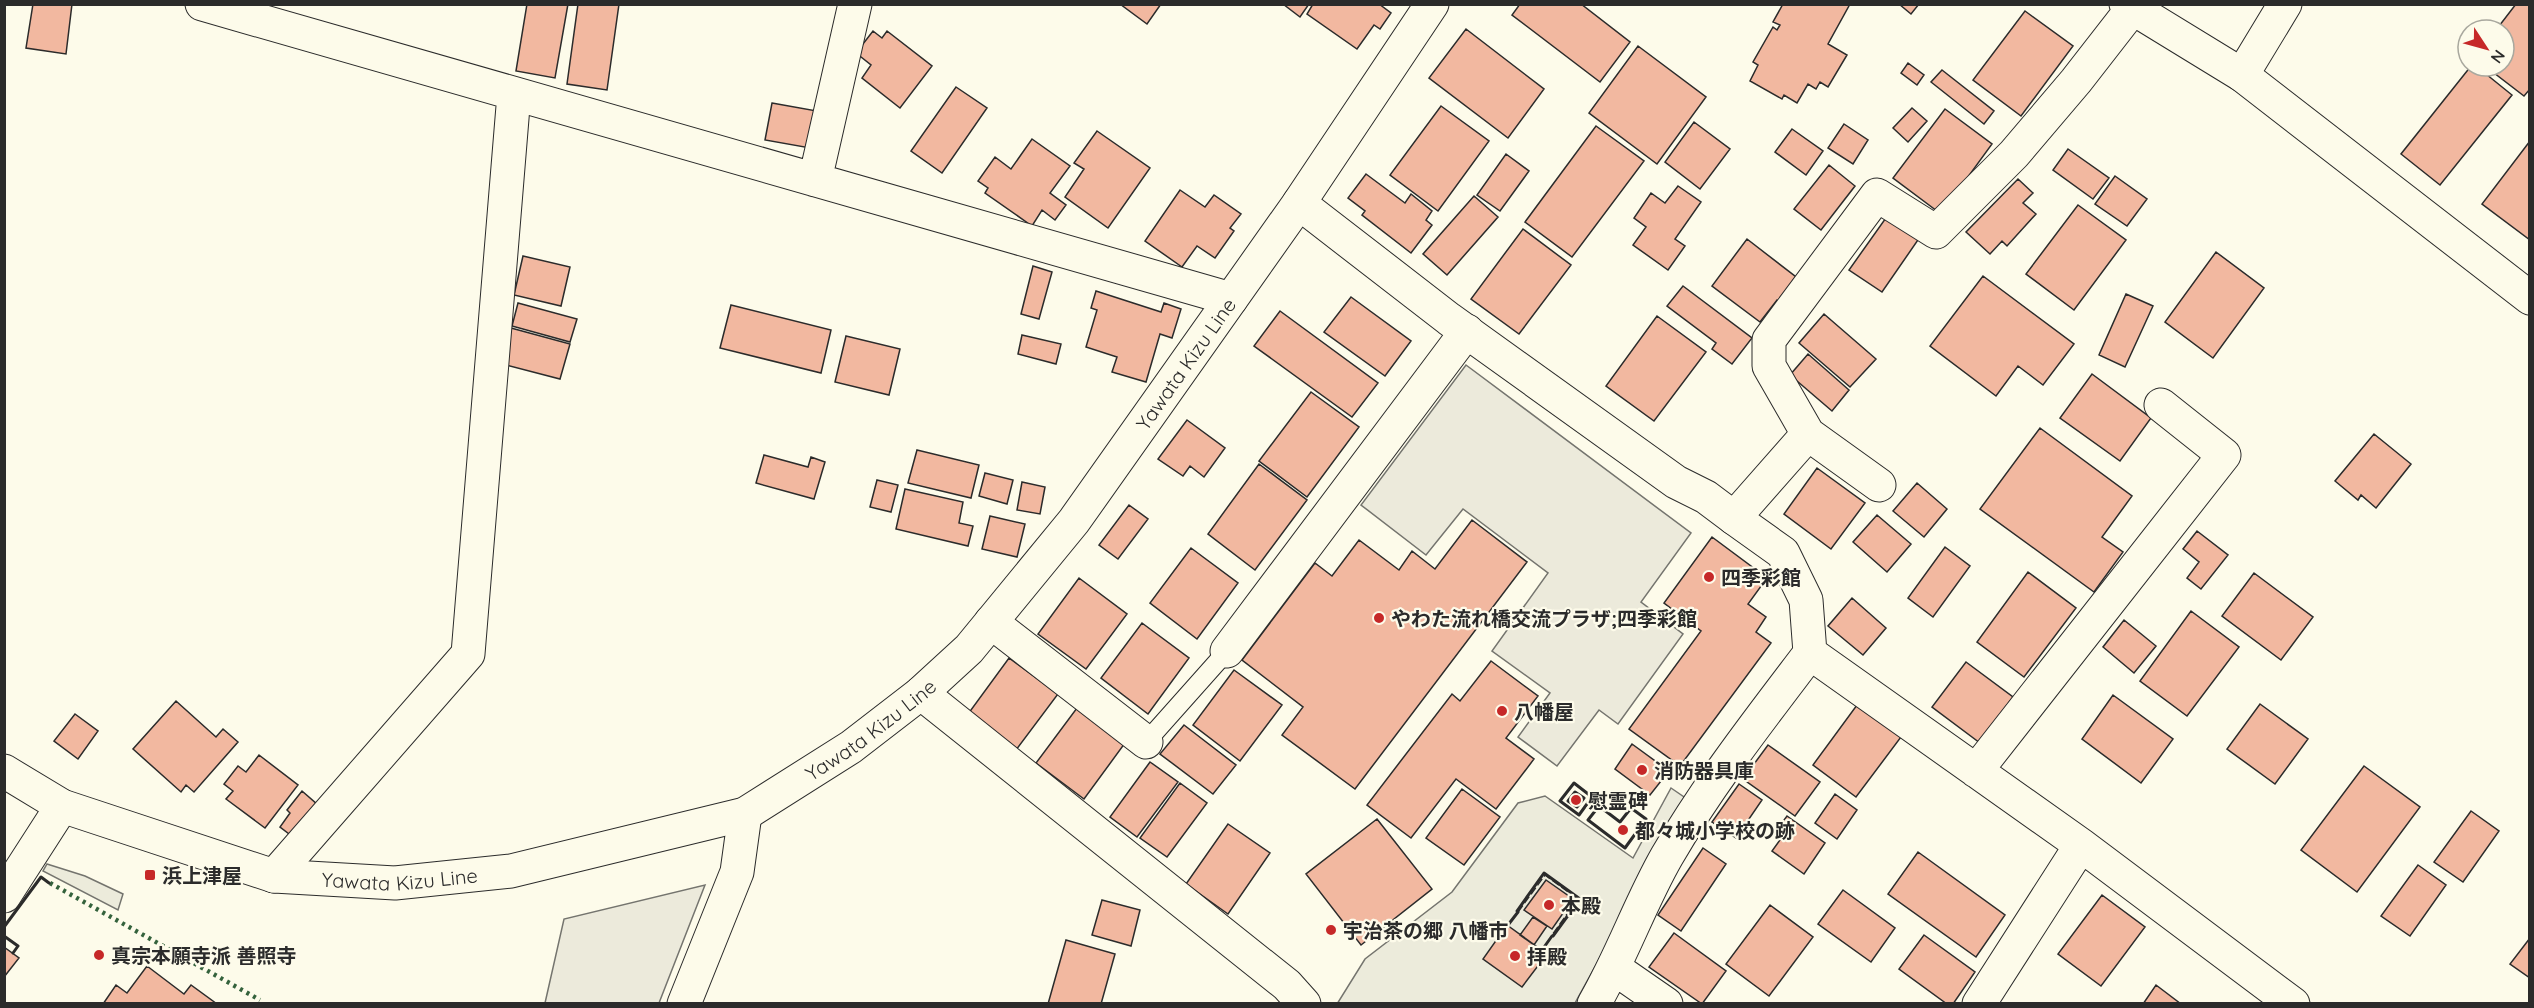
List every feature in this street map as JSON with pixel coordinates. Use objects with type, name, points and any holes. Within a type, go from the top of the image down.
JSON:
[{"type":"street","points":[[202,4],[1231,299]]},
{"type":"street","points":[[815,180],[855,4]]},
{"type":"street","name":"Yawata Kizu Line","points":[[4,771],[62,806],[274,876],[395,883],[511,871],[745,814],[851,747],[921,693],[969,649],[1074,521],[1299,203],[1432,4]]},
{"type":"street","points":[[2242,75],[2285,4]]},
{"type":"street","points":[[1879,485],[1808,434],[1769,366],[1769,340],[1877,195],[1936,232],[2014,154],[2076,81],[2129,7],[2242,75],[2529,298]]},
{"type":"street","points":[[274,876],[468,654],[514,94]]},
{"type":"street","points":[[1299,203],[1467,331],[1676,482],[1706,497],[1783,553],[1806,600],[1810,653],[1711,784],[1666,858],[1614,968],[1594,1004]]},
{"type":"street","points":[[1227,651],[1467,331]]},
{"type":"street","points":[[1976,771],[2224,455],[2161,405]]},
{"type":"street","points":[[1734,518],[1808,434]]},
{"type":"street","points":[[991,622],[1146,742]]},
{"type":"street","points":[[1810,653],[2081,845],[2293,1004]]},
{"type":"street","points":[[921,693],[1287,985],[1304,1004]]},
{"type":"street","points":[[4,896],[62,806]]},
{"type":"street","points":[[684,1004],[737,872],[745,814]]},
{"type":"street","points":[[1979,1004],[2081,845]]},
{"type":"street","points":[[1614,968],[1666,1004]]},
{"type":"lane","points":[[1146,742],[1227,651]]},
{"type":"shaded area","points":[[1466,365],[1691,533],[1641,602],[1683,634],[1618,724],[1599,710],[1557,766],[1518,737],[1550,693],[1492,651],[1548,573],[1463,509],[1426,555],[1361,505]]},
{"type":"shaded area","points":[[1671,788],[1687,799],[1575,1003],[1337,1004],[1365,959],[1452,892],[1518,803],[1545,796],[1633,858]]},
{"type":"shaded area","points":[[47,864],[85,876],[123,894],[118,910],[43,871]]},
{"type":"shaded area","points":[[705,885],[659,1003],[545,1003],[564,919]]},
{"type":"building","points":[[33,4],[72,4],[66,54],[26,48]]},
{"type":"building","points":[[527,4],[568,4],[555,78],[516,71]]},
{"type":"building","points":[[578,4],[619,4],[607,90],[567,84]]},
{"type":"building","points":[[1120,4],[1161,4],[1147,24]]},
{"type":"building","points":[[1283,4],[1309,4],[1300,17]]},
{"type":"building","points":[[1313,4],[1379,4],[1391,13],[1380,29],[1374,25],[1357,49],[1307,14]]},
{"type":"building","points":[[1520,4],[1581,4],[1630,42],[1600,82],[1512,15]]},
{"type":"building","points":[[1783,4],[1850,4],[1828,44],[1847,55],[1828,87],[1820,82],[1816,89],[1808,84],[1797,103],[1784,95],[1782,99],[1750,81],[1758,65],[1753,62],[1773,27],[1777,30],[1780,25],[1773,22]]},
{"type":"building","points":[[1899,4],[1919,4],[1911,14]]},
{"type":"building","points":[[2516,4],[2530,4],[2530,89],[2524,96],[2501,78],[2516,78],[2516,18],[2505,18]]},
{"type":"building","points":[[2025,11],[2073,46],[2021,116],[1973,80]]},
{"type":"building","points":[[1466,29],[1544,89],[1508,138],[1429,78]]},
{"type":"building","points":[[873,31],[882,38],[887,31],[932,66],[900,108],[862,78],[871,65],[856,53]]},
{"type":"building","points":[[1638,46],[1706,97],[1657,164],[1589,113]]},
{"type":"building","points":[[1908,63],[1924,75],[1917,85],[1901,73]]},
{"type":"building","points":[[1942,70],[1994,111],[1984,124],[1931,82]]},
{"type":"building","points":[[2461,78],[2491,78],[2512,95],[2440,185],[2401,154]]},
{"type":"building","points":[[956,87],[987,108],[942,173],[911,151]]},
{"type":"building","points":[[772,103],[817,111],[810,148],[765,140]]},
{"type":"building","points":[[1441,106],[1489,141],[1438,211],[1390,175]]},
{"type":"building","points":[[1912,108],[1927,121],[1908,142],[1893,128]]},
{"type":"building","points":[[1945,109],[1992,144],[1941,214],[1893,178]]},
{"type":"building","points":[[1694,122],[1730,149],[1700,189],[1665,162]]},
{"type":"building","points":[[1844,124],[1868,140],[1853,164],[1828,148]]},
{"type":"building","points":[[1596,126],[1644,161],[1572,257],[1525,222]]},
{"type":"building","points":[[1792,129],[1823,151],[1806,175],[1775,152]]},
{"type":"building","points":[[1097,131],[1150,168],[1108,228],[1065,197],[1084,169],[1074,163]]},
{"type":"building","points":[[1032,139],[1070,166],[1050,193],[1066,205],[1055,220],[1042,210],[1032,226],[985,193],[988,188],[978,181],[995,157],[1011,169]]},
{"type":"building","points":[[2530,141],[2530,240],[2482,204]]},
{"type":"building","points":[[2068,149],[2109,178],[2093,199],[2053,170]]},
{"type":"building","points":[[1506,154],[1529,171],[1500,211],[1477,195]]},
{"type":"building","points":[[1829,165],[1855,186],[1821,230],[1794,209]]},
{"type":"building","points":[[1366,174],[1405,203],[1411,194],[1432,211],[1426,220],[1432,225],[1411,253],[1362,215],[1365,211],[1348,198]]},
{"type":"building","points":[[2115,176],[2147,199],[2127,226],[2095,204]]},
{"type":"building","points":[[2018,179],[2033,193],[2023,203],[2036,214],[2007,246],[2002,241],[1990,254],[1966,232]]},
{"type":"building","points":[[1678,186],[1701,202],[1675,239],[1685,246],[1668,270],[1633,245],[1646,227],[1634,218],[1651,193],[1665,203]]},
{"type":"building","points":[[1180,190],[1205,207],[1214,195],[1241,214],[1230,228],[1234,231],[1215,258],[1197,246],[1182,267],[1145,241]]},
{"type":"building","points":[[1474,196],[1498,217],[1447,275],[1423,254]]},
{"type":"building","points":[[2078,205],[2126,240],[2074,310],[2026,274]]},
{"type":"building","points":[[1888,215],[1920,237],[1882,292],[1849,270]]},
{"type":"building","points":[[1523,229],[1571,265],[1519,334],[1471,299]]},
{"type":"building","points":[[1747,239],[1800,280],[1782,304],[1777,300],[1760,322],[1712,286]]},
{"type":"building","points":[[2216,252],[2264,288],[2213,358],[2165,322]]},
{"type":"building","points":[[523,256],[570,267],[561,306],[514,295]]},
{"type":"building","points":[[1033,266],[1052,272],[1039,319],[1021,314]]},
{"type":"building","points":[[1983,276],[2074,344],[2043,385],[2018,366],[1996,396],[1930,346]]},
{"type":"building","points":[[1683,286],[1752,338],[1732,364],[1712,349],[1716,343],[1667,306]]},
{"type":"building","points":[[1096,291],[1161,312],[1164,303],[1181,309],[1172,338],[1160,334],[1146,382],[1112,372],[1117,357],[1086,347],[1097,310],[1091,308]]},
{"type":"building","points":[[2126,294],[2153,306],[2125,367],[2099,355]]},
{"type":"building","points":[[1351,297],[1411,341],[1385,376],[1324,332]]},
{"type":"building","points":[[518,303],[577,319],[570,342],[512,326]]},
{"type":"building","points":[[731,305],[831,330],[821,373],[720,348]]},
{"type":"building","points":[[1280,311],[1378,383],[1352,417],[1254,346]]},
{"type":"building","points":[[1824,314],[1876,359],[1850,387],[1799,343]]},
{"type":"building","points":[[1657,316],[1706,352],[1654,421],[1606,386]]},
{"type":"building","points":[[511,328],[570,344],[560,379],[502,364]]},
{"type":"building","points":[[1022,335],[1061,344],[1056,364],[1018,354]]},
{"type":"building","points":[[846,336],[900,349],[889,395],[835,382]]},
{"type":"building","points":[[1808,354],[1849,390],[1832,411],[1790,375]]},
{"type":"building","points":[[2092,374],[2151,418],[2120,461],[2060,418]]},
{"type":"building","points":[[1311,392],[1359,427],[1307,497],[1259,461]]},
{"type":"building","points":[[1187,420],[1225,448],[1204,477],[1190,466],[1183,476],[1158,459]]},
{"type":"building","points":[[2040,428],[2132,496],[2102,537],[2123,552],[2094,592],[1980,509]]},
{"type":"building","points":[[2374,434],[2411,464],[2376,508],[2361,495],[2358,500],[2335,481]]},
{"type":"building","points":[[917,450],[979,465],[971,498],[908,483]]},
{"type":"building","points":[[764,455],[808,467],[811,457],[825,462],[814,499],[756,483]]},
{"type":"building","points":[[1259,464],[1307,500],[1255,570],[1208,534]]},
{"type":"building","points":[[1817,468],[1865,503],[1831,549],[1784,514]]},
{"type":"building","points":[[985,473],[1013,480],[1007,504],[979,496]]},
{"type":"building","points":[[877,480],[898,485],[891,512],[870,507]]},
{"type":"building","points":[[1022,482],[1045,487],[1040,514],[1017,510]]},
{"type":"building","points":[[1917,483],[1947,509],[1924,537],[1893,511]]},
{"type":"building","points":[[905,489],[963,502],[959,523],[973,526],[968,546],[896,529]]},
{"type":"building","points":[[1129,505],[1148,519],[1118,559],[1099,545]]},
{"type":"building","points":[[1877,515],[1911,544],[1887,572],[1853,542]]},
{"type":"building","points":[[990,516],[1025,524],[1017,557],[982,549]]},
{"type":"building","name":"やわた流れ橋交流プラザ;四季彩館","points":[[1472,520],[1527,562],[1355,789],[1282,735],[1303,707],[1242,660],[1315,563],[1332,576],[1359,540],[1399,570],[1412,551],[1435,569]]},
{"type":"building","points":[[2197,531],[2228,555],[2201,589],[2187,578],[2199,562],[2183,549]]},
{"type":"building","points":[[1712,537],[1767,578],[1748,604],[1766,617],[1756,632],[1771,643],[1680,766],[1629,729],[1701,631],[1664,603]]},
{"type":"building","points":[[1945,547],[1970,566],[1933,617],[1908,598]]},
{"type":"building","points":[[1191,548],[1238,583],[1197,639],[1150,603]]},
{"type":"building","points":[[2028,572],[2076,608],[2024,677],[1977,642]]},
{"type":"building","points":[[2254,573],[2313,617],[2281,660],[2222,616]]},
{"type":"building","points":[[1079,578],[1127,614],[1086,669],[1038,634]]},
{"type":"building","points":[[1852,598],[1886,628],[1863,655],[1828,626]]},
{"type":"building","points":[[2191,611],[2239,647],[2187,716],[2140,681]]},
{"type":"building","points":[[2124,620],[2156,646],[2134,673],[2103,647]]},
{"type":"building","points":[[1142,623],[1189,658],[1148,714],[1101,678]]},
{"type":"building","points":[[1009,658],[1058,694],[1016,750],[968,714]]},
{"type":"building","points":[[1491,661],[1538,696],[1506,738],[1534,759],[1496,809],[1456,779],[1411,838],[1367,805],[1452,694],[1460,701]]},
{"type":"building","points":[[1966,662],[2013,697],[1980,743],[1932,707]]},
{"type":"building","points":[[1234,670],[1282,705],[1240,761],[1193,725]]},
{"type":"building","points":[[2113,695],[2173,739],[2141,783],[2082,739]]},
{"type":"building","points":[[176,701],[216,737],[223,729],[238,742],[194,792],[186,785],[181,792],[133,749]]},
{"type":"building","points":[[2260,704],[2308,739],[2275,784],[2227,749]]},
{"type":"building","points":[[1857,705],[1901,737],[1856,797],[1813,765]]},
{"type":"building","points":[[1077,708],[1125,743],[1084,799],[1036,763]]},
{"type":"building","points":[[75,714],[98,731],[78,759],[54,741]]},
{"type":"building","points":[[1184,725],[1236,765],[1213,794],[1160,754]]},
{"type":"building","name":"消防器具庫","points":[[1632,744],[1669,771],[1650,795],[1615,769]]},
{"type":"building","points":[[1768,745],[1820,782],[1795,816],[1743,779]]},
{"type":"building","points":[[259,755],[298,785],[265,828],[226,799],[233,791],[224,784],[238,766],[246,772]]},
{"type":"building","points":[[1150,762],[1178,782],[1137,837],[1110,817]]},
{"type":"building","points":[[2364,766],[2420,807],[2357,892],[2301,850]]},
{"type":"building","points":[[1180,783],[1207,803],[1167,857],[1140,838]]},
{"type":"building","points":[[1739,784],[1762,800],[1736,838],[1712,822]]},
{"type":"building","points":[[1462,789],[1500,817],[1464,865],[1426,838]]},
{"type":"building","points":[[302,791],[318,805],[297,840],[280,827],[290,813],[287,810]]},
{"type":"building","points":[[1835,794],[1857,810],[1837,839],[1815,823]]},
{"type":"building","points":[[2471,811],[2499,831],[2463,882],[2434,862]]},
{"type":"building","points":[[1787,816],[1825,843],[1804,874],[1772,851],[1780,840],[1773,835]]},
{"type":"building","points":[[1377,819],[1432,889],[1361,945],[1306,874]]},
{"type":"building","points":[[1228,824],[1270,853],[1228,914],[1186,884]]},
{"type":"building","points":[[1703,848],[1726,864],[1681,931],[1658,915]]},
{"type":"building","points":[[1918,852],[2005,915],[1976,957],[1888,894]]},
{"type":"building","points":[[2418,865],[2446,885],[2410,936],[2381,916]]},
{"type":"building","name":"本殿","points":[[1546,880],[1573,899],[1552,929],[1524,910]]},
{"type":"building","points":[[1843,890],[1895,928],[1871,962],[1818,924]]},
{"type":"building","points":[[2102,895],[2145,927],[2101,986],[2058,954]]},
{"type":"building","points":[[1102,900],[1140,910],[1131,946],[1092,935]]},
{"type":"building","points":[[1770,905],[1813,937],[1769,996],[1726,964]]},
{"type":"building","points":[[1533,917],[1547,926],[1534,945],[1520,935]]},
{"type":"building","name":"拝殿","points":[[1507,925],[1547,954],[1522,987],[1483,959]]},
{"type":"building","points":[[1674,933],[1726,971],[1702,1004],[1649,967]]},
{"type":"building","points":[[1924,935],[1975,972],[1953,1004],[1947,1004],[1899,969]]},
{"type":"building","points":[[2530,938],[2530,978],[2510,964]]},
{"type":"building","points":[[1066,940],[1115,954],[1101,1004],[1048,1004]]},
{"type":"building","points":[[4,947],[19,958],[4,977]]},
{"type":"building","points":[[147,966],[184,994],[191,985],[217,1004],[103,1004],[116,985],[127,993]]},
{"type":"building","points":[[2156,985],[2181,1004],[2143,1004]]},
{"type":"hedge","points":[[50,883],[260,1000]]},
{"type":"fence","points":[[1518,912],[1545,875],[1578,899],[1552,935]]},
{"type":"wall","points":[[1574,783],[1592,797],[1579,815],[1560,801],[1574,783]]},
{"type":"wall","points":[[1575,792],[1584,798],[1577,807],[1568,801],[1575,792]]},
{"type":"wall","points":[[1599,806],[1620,822],[1631,808],[1646,819],[1625,848],[1588,820],[1599,806]]},
{"type":"wall","points":[[1517,911],[1544,873],[1580,899],[1553,936]]},
{"type":"wall","points":[[4,927],[41,877],[49,883]]},
{"type":"wall","points":[[1508,925],[1518,912]]},
{"type":"wall","points":[[4,936],[18,946],[13,953]]},
{"type":"wall","points":[[1542,950],[1552,936]]},
{"type":"place","name":"四季彩館","points":[[1709,577]]},
{"type":"place","name":"やわた流れ橋交流プラザ;四季彩館","points":[[1379,618]]},
{"type":"place","name":"八幡屋","points":[[1502,711]]},
{"type":"place","name":"消防器具庫","points":[[1642,770]]},
{"type":"place","name":"慰霊碑","points":[[1576,800]]},
{"type":"place","name":"都々城小学校の跡","points":[[1623,830]]},
{"type":"place","name":"浜上津屋","points":[[150,875]]},
{"type":"place","name":"本殿","points":[[1549,905]]},
{"type":"place","name":"宇治茶の郷 八幡市","points":[[1331,930]]},
{"type":"place","name":"真宗本願寺派 善照寺","points":[[99,955]]},
{"type":"place","name":"拝殿","points":[[1515,956]]}]
